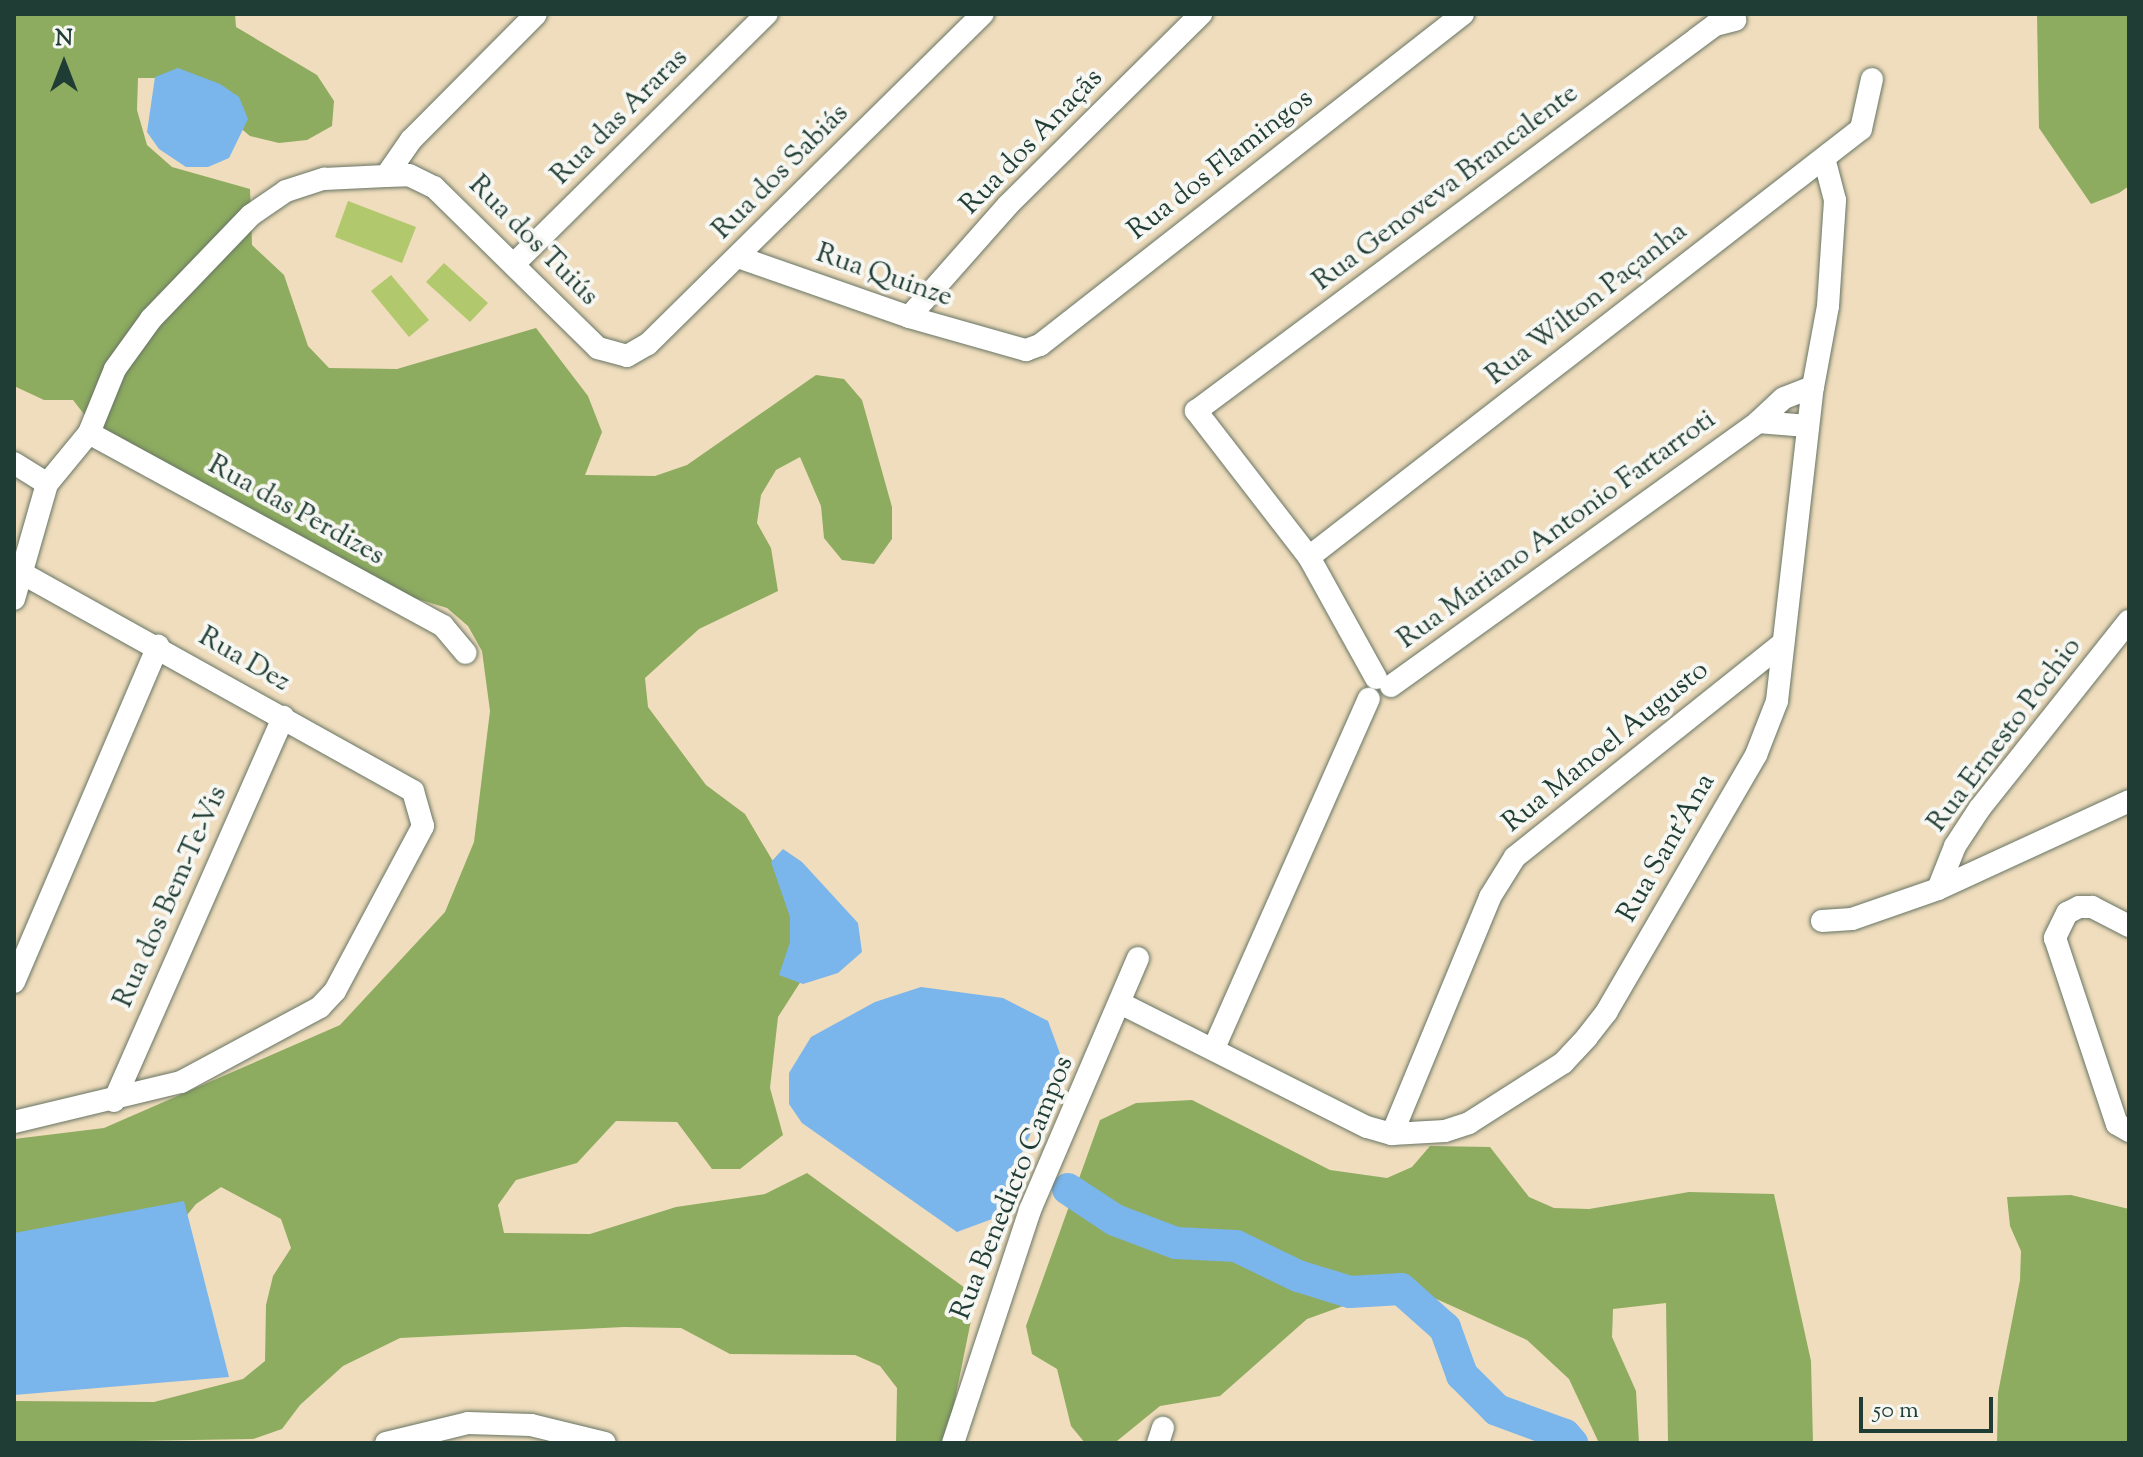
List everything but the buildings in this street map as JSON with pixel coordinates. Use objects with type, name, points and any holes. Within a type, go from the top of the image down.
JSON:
[{"type":"street","points":[[14,599],[25,575],[47,484],[89,433],[115,369],[142,332],[251,215],[286,191],[324,179],[386,176],[411,140],[536,14]]},
{"type":"street","name":"Rua das Araras","points":[[515,263],[767,14]]},
{"type":"street","name":"Rua dos Sabiás","points":[[611,354],[627,356],[648,344],[983,14]]},
{"type":"street","name":"Rua dos Anaçãs","points":[[909,317],[1008,205],[1201,14]]},
{"type":"street","name":"Rua dos Flamingos","points":[[1012,350],[1040,345],[1463,14]]},
{"type":"street","name":"Rua Genoveva Brancalente","points":[[1309,557],[1196,411],[1715,25],[1735,20]]},
{"type":"street","name":"Rua Wilton Paçanha","points":[[1309,557],[1861,129],[1872,79]]},
{"type":"street","name":"Rua Sant’Ana","points":[[1120,1003],[1367,1127],[1392,1134],[1445,1131],[1469,1123],[1563,1063],[1587,1037],[1615,998],[1770,727],[1813,387],[1828,306],[1835,200],[1824,158]]},
{"type":"street","name":"Rua dos Tuiús","points":[[386,176],[409,175],[455,202],[598,348],[611,354]]},
{"type":"street","name":"Rua Quinze","points":[[738,257],[1012,350]]},
{"type":"street","name":"Rua Mariano Antonio Fartarroti","points":[[1379,688],[1758,422],[1784,398],[1813,387]]},
{"type":"street","name":"Rua Mariano Antonio Fartarroti","points":[[1758,422],[1808,426]]},
{"type":"street","name":"Rua das Perdizes","points":[[89,433],[443,626],[466,653]]},
{"type":"street","points":[[14,463],[47,484]]},
{"type":"street","points":[[1214,1048],[1379,688],[1309,557]]},
{"type":"street","name":"Rua Dez","points":[[25,575],[158,646],[413,791],[421,809],[417,845],[335,991],[320,1007],[193,1076],[114,1101]]},
{"type":"street","name":"Rua Ernesto Pochio","points":[[1938,889],[1955,846],[1980,808],[2129,621]]},
{"type":"street","name":"Rua Manoel Augusto","points":[[1392,1134],[1508,866],[1538,835],[1783,643]]},
{"type":"street","points":[[14,982],[158,646]]},
{"type":"street","name":"Rua dos Bem-Te-Vis","points":[[114,1101],[283,717]]},
{"type":"street","points":[[1822,921],[1852,919],[1938,889],[2129,801]]},
{"type":"street","points":[[2129,926],[2092,907],[2079,907],[2067,913],[2055,938],[2117,1124],[2129,1131]]},
{"type":"street","name":"Rua Benedicto Campos","points":[[953,1443],[1030,1210],[1138,958]]},
{"type":"street","points":[[14,1122],[114,1101]]},
{"type":"street","points":[[386,1443],[468,1423],[531,1425],[605,1443]]},
{"type":"green space","points":[[14,14],[235,14],[236,27],[317,75],[334,101],[332,126],[307,140],[279,143],[250,136],[194,89],[166,78],[138,78],[137,110],[147,145],[172,167],[250,189],[252,245],[284,275],[308,346],[329,368],[397,369],[536,328],[588,396],[602,432],[585,475],[655,476],[687,465],[816,375],[844,379],[862,400],[892,507],[892,539],[874,564],[842,560],[824,538],[821,506],[800,457],[776,470],[761,495],[757,523],[771,548],[778,591],[699,629],[645,678],[648,707],[706,785],[745,814],[800,907],[810,967],[778,1017],[770,1088],[783,1135],[740,1169],[712,1169],[677,1122],[616,1121],[577,1163],[516,1180],[498,1205],[504,1233],[590,1234],[676,1207],[765,1194],[807,1173],[976,1296],[946,1443],[896,1443],[897,1388],[880,1366],[855,1355],[730,1354],[681,1328],[624,1327],[400,1338],[343,1366],[300,1405],[282,1429],[253,1439],[14,1443],[14,1401],[154,1402],[243,1379],[265,1361],[266,1305],[273,1276],[291,1248],[281,1219],[221,1187],[196,1204],[170,1236],[14,1287],[14,1139],[104,1128],[340,1025],[445,912],[474,842],[490,711],[482,651],[468,626],[447,608],[411,597],[101,436],[73,400],[44,400],[14,386]]},
{"type":"green space","points":[[2037,14],[2129,14],[2129,186],[2091,204],[2039,128]]},
{"type":"green space","points":[[348,201],[416,227],[402,263],[335,237]]},
{"type":"green space","points":[[444,263],[488,303],[470,322],[426,282]]},
{"type":"green space","points":[[391,275],[429,320],[409,337],[371,291]]},
{"type":"green space","points":[[1192,1100],[1330,1170],[1387,1178],[1412,1167],[1430,1146],[1490,1147],[1529,1197],[1554,1208],[1589,1209],[1689,1192],[1774,1194],[1811,1361],[1813,1443],[1668,1443],[1666,1303],[1613,1309],[1612,1337],[1636,1391],[1639,1443],[1599,1443],[1569,1379],[1527,1340],[1421,1292],[1385,1291],[1307,1319],[1220,1396],[1160,1406],[1117,1441],[1085,1443],[1071,1426],[1057,1369],[1032,1354],[1026,1326],[1100,1120],[1136,1103]]},
{"type":"green space","points":[[2071,1195],[2129,1209],[2129,1443],[1997,1443],[1998,1393],[2020,1280],[2021,1251],[2010,1226],[2007,1197]]},
{"type":"water","points":[[178,68],[220,84],[239,97],[248,119],[229,158],[208,167],[186,167],[159,149],[147,132],[155,77]]},
{"type":"water","points":[[783,849],[802,862],[858,923],[862,952],[838,973],[803,984],[779,975],[790,942],[790,917],[771,862]]},
{"type":"water","points":[[921,987],[1003,998],[1048,1021],[1063,1062],[992,1219],[957,1232],[802,1123],[789,1104],[789,1073],[811,1037],[875,1002]]},
{"type":"water","points":[[184,1201],[229,1377],[14,1395],[14,1233]]},
{"type":"waterway","points":[[1068,1189],[1115,1220],[1176,1243],[1236,1246],[1298,1276],[1350,1292],[1401,1289],[1445,1328],[1462,1375],[1497,1410],[1565,1435],[1572,1443]]}]
